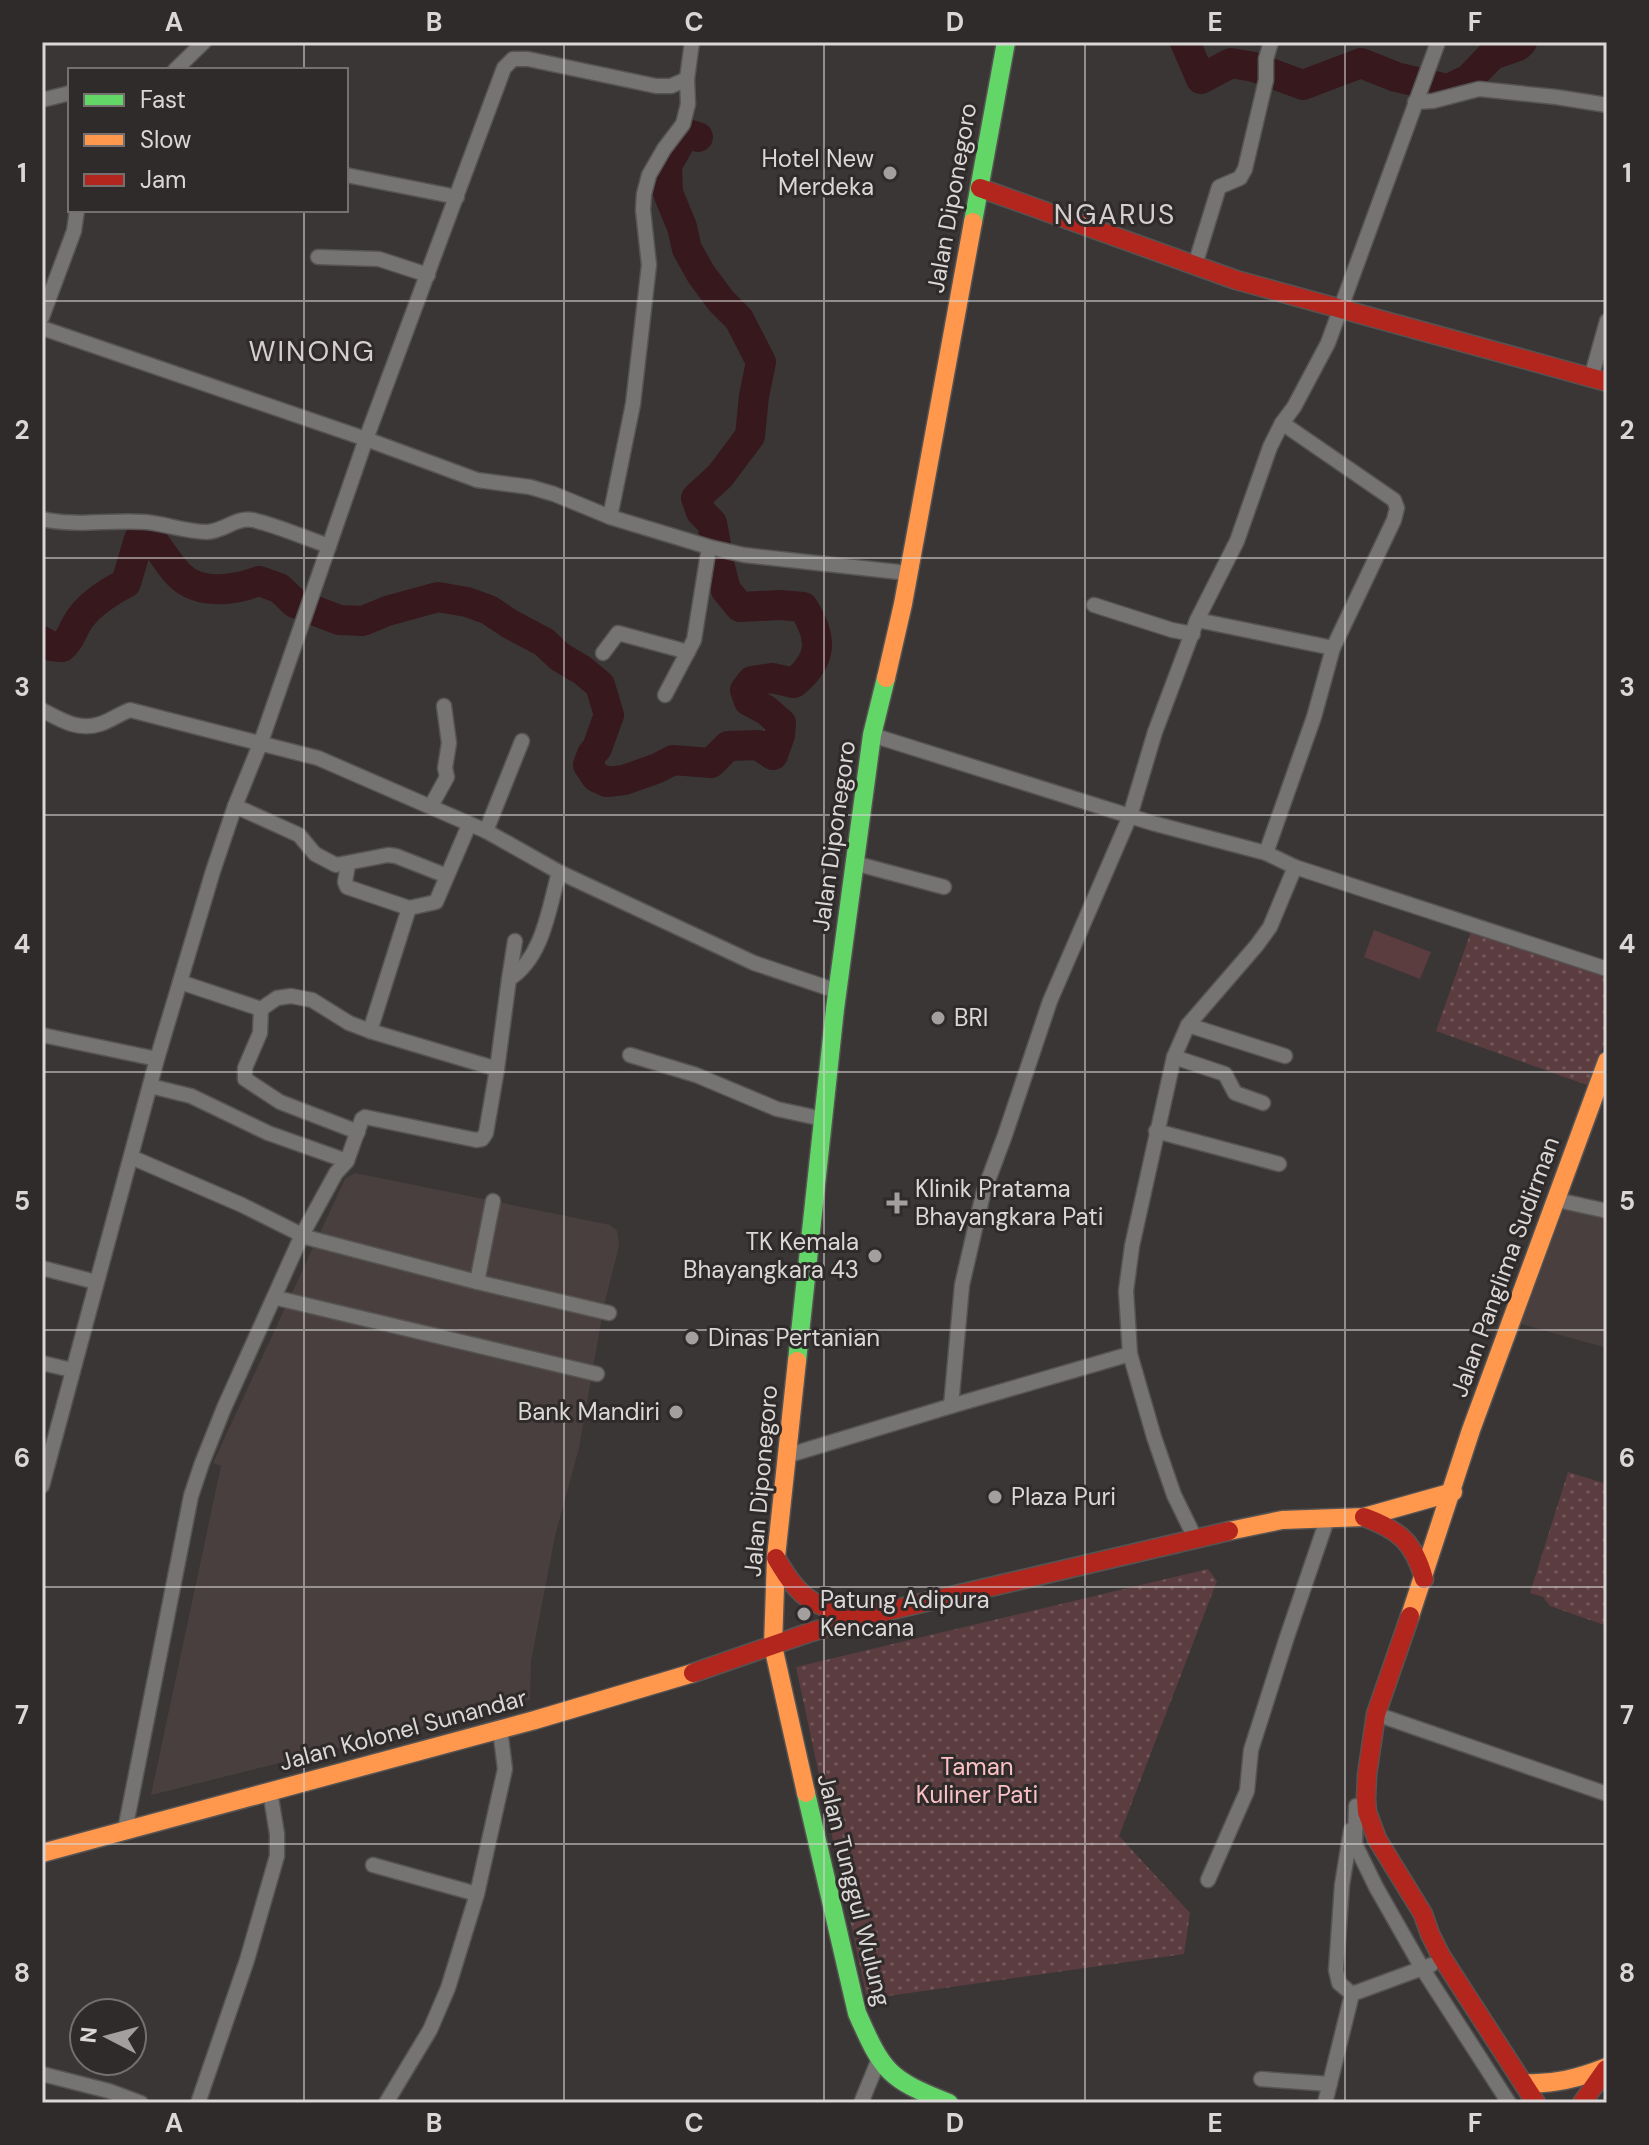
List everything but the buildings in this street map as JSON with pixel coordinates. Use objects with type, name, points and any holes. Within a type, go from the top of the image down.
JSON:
[{"type":"main road","name":"Jalan Diponegoro","points":[[773,1646],[776,1557],[786,1456],[837,991],[872,735],[908,573],[1006,42]]},
{"type":"main road","points":[[980,188],[1236,280],[1599,380]]},
{"type":"main road","name":"Jalan Panglima Sudirman","points":[[1376,1714],[1424,1580],[1471,1430],[1607,1061]]},
{"type":"main road","points":[[1364,1517],[1453,1492]]},
{"type":"main road","points":[[1364,1517],[1387,1525],[1406,1539],[1419,1558],[1424,1580]]},
{"type":"main road","name":"Jalan Kolonel Sunandar","points":[[42,1853],[500,1729],[722,1664],[866,1616],[1282,1520],[1364,1517]]},
{"type":"main road","points":[[776,1557],[788,1580],[805,1599],[828,1610],[866,1616]]},
{"type":"main road","name":"Jalan Tunggul Wulung","points":[[773,1646],[857,2013],[879,2059],[893,2076],[949,2103]]},
{"type":"main road","points":[[1376,1714],[1364,1730],[1358,1755],[1356,1806],[1365,1838],[1376,1860],[1416,1924],[1429,1933]]},
{"type":"main road","points":[[1376,1714],[1365,1788],[1372,1832],[1424,1916],[1429,1933],[1445,1960],[1536,2103]]},
{"type":"main road","points":[[1523,2083],[1542,2085],[1565,2082],[1607,2067]]},
{"type":"main road","points":[[1582,2103],[1607,2067]]},
{"type":"street","points":[[177,68],[204,42]]},
{"type":"street","points":[[610,517],[633,404],[649,265],[644,194],[649,175],[683,124],[688,104],[687,79],[692,42]]},
{"type":"street","points":[[1195,265],[1219,187],[1240,178],[1245,169],[1266,80],[1266,59],[1271,42]]},
{"type":"street","points":[[951,1406],[962,1285],[983,1194],[1050,1001],[1130,816],[1155,732],[1195,627],[1237,541],[1270,447],[1328,343],[1437,47]]},
{"type":"street","points":[[42,1486],[157,1059],[213,871],[366,439],[504,68],[513,59],[528,59],[656,86],[671,86],[687,79]]},
{"type":"street","points":[[1418,95],[1433,101],[1479,89],[1607,105]]},
{"type":"street","points":[[46,99],[68,94]]},
{"type":"street","points":[[348,175],[457,197]]},
{"type":"street","points":[[42,317],[74,231],[77,212]]},
{"type":"street","points":[[318,257],[379,259],[428,275]]},
{"type":"street","points":[[1599,380],[1607,321]]},
{"type":"street","points":[[42,328],[477,480],[530,487],[610,517],[709,547],[744,555],[908,573]]},
{"type":"street","points":[[1266,853],[1314,717],[1333,648],[1397,508],[1394,500],[1282,423]]},
{"type":"street","points":[[42,519],[88,524],[142,521],[200,532],[229,527],[237,521],[253,520],[329,546]]},
{"type":"street","points":[[665,695],[694,640],[709,547]]},
{"type":"street","points":[[1094,605],[1172,630],[1195,627],[1333,648]]},
{"type":"street","points":[[603,653],[618,633],[688,652]]},
{"type":"street","points":[[431,806],[447,777],[445,768],[449,743],[444,706]]},
{"type":"street","points":[[42,710],[71,725],[86,727],[102,724],[130,710],[318,758],[486,831],[559,872],[754,963],[837,991]]},
{"type":"street","points":[[872,735],[1130,816],[1266,853],[1295,867],[1607,969]]},
{"type":"street","points":[[486,831],[522,741]]},
{"type":"street","points":[[235,806],[299,835],[315,854],[336,865],[388,855],[447,876]]},
{"type":"street","points":[[348,864],[347,887],[409,908],[436,902],[469,825]]},
{"type":"street","points":[[854,863],[944,887]]},
{"type":"street","points":[[1195,1538],[1174,1495],[1130,1354],[1126,1291],[1132,1246],[1174,1057],[1188,1025],[1270,927],[1295,867]]},
{"type":"street","points":[[509,979],[524,966],[537,942],[559,872]]},
{"type":"street","points":[[370,1031],[409,908]]},
{"type":"street","points":[[125,1830],[191,1496],[224,1408],[336,1173],[347,1161],[362,1119],[369,1116],[476,1140],[482,1139],[486,1133],[515,941]]},
{"type":"street","points":[[180,982],[261,1009]]},
{"type":"street","points":[[261,1009],[277,998],[291,996],[312,1000],[349,1023],[370,1031],[497,1069]]},
{"type":"street","points":[[261,1009],[260,1033],[244,1072],[245,1079],[280,1102],[358,1132]]},
{"type":"street","points":[[1188,1025],[1285,1056]]},
{"type":"street","points":[[42,1035],[157,1059]]},
{"type":"street","points":[[630,1055],[696,1075],[777,1109],[823,1119]]},
{"type":"street","points":[[1174,1057],[1225,1074],[1235,1093],[1263,1103]]},
{"type":"street","points":[[150,1086],[191,1096],[268,1133],[347,1161]]},
{"type":"street","points":[[1156,1131],[1279,1164]]},
{"type":"street","points":[[131,1157],[242,1205],[306,1237],[609,1313]]},
{"type":"street","points":[[1557,1200],[1607,1211]]},
{"type":"street","points":[[477,1282],[493,1201]]},
{"type":"street","points":[[42,1268],[96,1282]]},
{"type":"street","points":[[281,1299],[597,1374]]},
{"type":"street","points":[[786,1456],[1130,1354]]},
{"type":"street","points":[[42,1363],[72,1370]]},
{"type":"street","points":[[1208,1880],[1247,1791],[1251,1750],[1328,1517]]},
{"type":"street","points":[[1376,1714],[1607,1794]]},
{"type":"street","points":[[386,2103],[430,2030],[448,1988],[477,1894],[505,1769],[500,1729]]},
{"type":"street","points":[[198,2103],[256,1930],[277,1856],[270,1791]]},
{"type":"street","points":[[1356,1806],[1355,1844],[1376,1887],[1422,1968],[1509,2103]]},
{"type":"street","points":[[1352,1994],[1339,1983],[1336,1970],[1345,1859],[1356,1806]]},
{"type":"street","points":[[373,1865],[477,1894]]},
{"type":"street","points":[[1352,1994],[1445,1960]]},
{"type":"street","points":[[1325,2103],[1352,1994]]},
{"type":"street","points":[[861,2103],[879,2059]]},
{"type":"street","points":[[42,2074],[109,2091],[141,2103]]},
{"type":"street","points":[[1261,2079],[1330,2084]]},
{"type":"shaded area","points":[[355,1173],[610,1225],[617,1231],[619,1246],[604,1305],[579,1448],[555,1536],[531,1661],[530,1700],[151,1795],[221,1466],[213,1463],[345,1179]]},
{"type":"shaded area","points":[[1564,1209],[1607,1219],[1607,1348],[1521,1324]]},
{"type":"green space","points":[[1473,926],[1607,969],[1607,1037],[1587,1085],[1436,1031]]},
{"type":"green space","points":[[1374,930],[1431,952],[1420,979],[1364,957]]},
{"type":"green space","points":[[1568,1472],[1607,1484],[1607,1626],[1550,1606],[1543,1597],[1530,1593]]},
{"type":"green space","name":"Taman Kuliner Pati","points":[[1208,1569],[1217,1581],[1119,1836],[1190,1913],[1184,1954],[867,1999],[796,1667]]},
{"type":"waterway","points":[[1185,42],[1201,79],[1231,63],[1254,67],[1303,85],[1361,63],[1396,77],[1448,89],[1469,79],[1492,55],[1522,42]]},
{"type":"waterway","points":[[698,137],[688,134],[682,139],[667,165],[668,193],[687,249],[721,301],[739,319],[761,362],[750,436],[720,476],[696,498],[701,512],[712,523],[716,545]]},
{"type":"waterway","points":[[42,641],[62,647],[85,612],[126,583],[139,539],[147,534],[187,582],[207,588],[229,589],[259,581],[279,588],[295,603],[339,620],[363,621],[438,597],[467,602],[489,610],[544,642],[600,685],[609,715],[588,765],[596,777],[607,782],[624,780],[673,760],[711,763],[728,746],[758,745],[773,755],[781,723],[749,701],[745,690],[752,681],[772,678],[794,683],[815,657],[817,638],[803,607],[740,607],[726,590],[718,559]]},
{"type":"traffic: fast","points":[[973,222],[1006,42]]},
{"type":"traffic: fast","points":[[797,1361],[835,1009],[872,735],[886,678]]},
{"type":"traffic: fast","points":[[806,1793],[857,2013],[866,2033],[881,2061],[900,2080],[949,2103]]},
{"type":"traffic: slow","points":[[886,678],[903,604],[973,222]]},
{"type":"traffic: slow","points":[[1410,1616],[1471,1430],[1607,1061]]},
{"type":"traffic: slow","points":[[797,1361],[776,1557],[773,1646],[806,1793]]},
{"type":"traffic: slow","points":[[1229,1531],[1282,1520],[1364,1517],[1453,1492]]},
{"type":"traffic: slow","points":[[42,1853],[535,1720],[693,1673]]},
{"type":"traffic: slow","points":[[1523,2083],[1566,2080],[1607,2067]]},
{"type":"traffic: jam","points":[[980,188],[1236,280],[1607,382]]},
{"type":"traffic: jam","points":[[1364,1517],[1387,1527],[1403,1539],[1415,1556],[1424,1579]]},
{"type":"traffic: jam","points":[[693,1673],[866,1616],[1229,1531]]},
{"type":"traffic: jam","points":[[776,1558],[794,1585],[812,1601],[834,1610],[866,1616]]},
{"type":"traffic: jam","points":[[1410,1616],[1376,1714],[1367,1775],[1367,1812],[1377,1839],[1423,1914],[1441,1956],[1523,2083]]},
{"type":"traffic: jam","points":[[1582,2103],[1606,2069]]},
{"type":"traffic: jam","points":[[1523,2083],[1536,2103]]},
{"type":"place","name":"Hotel New Merdeka","points":[[890,173]]},
{"type":"place","name":"BRI","points":[[938,1018]]},
{"type":"place","name":"Klinik Pratama Bhayangkara Pati","points":[[897,1203]]},
{"type":"place","name":"TK Kemala Bhayangkara 43","points":[[875,1256]]},
{"type":"place","name":"Dinas Pertanian","points":[[692,1338]]},
{"type":"place","name":"Bank Mandiri","points":[[676,1412]]},
{"type":"place","name":"Plaza Puri","points":[[995,1497]]},
{"type":"place","name":"Patung Adipura Kencana","points":[[804,1614]]},
{"type":"district","name":"NGARUS","points":[[1115,214]]},
{"type":"district","name":"WINONG","points":[[312,351]]}]
